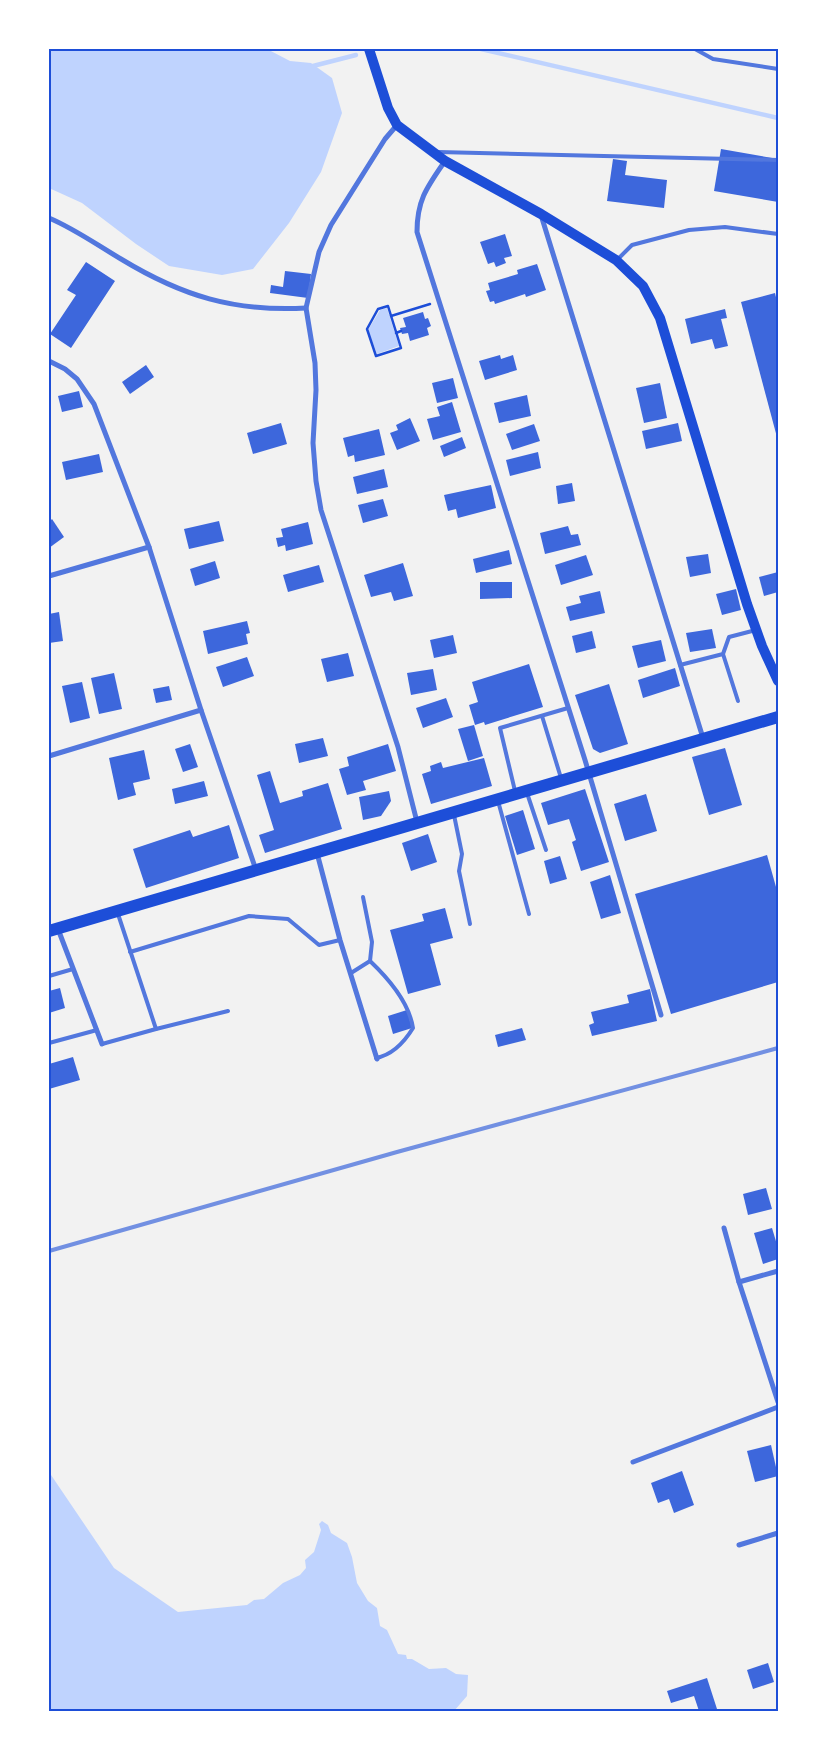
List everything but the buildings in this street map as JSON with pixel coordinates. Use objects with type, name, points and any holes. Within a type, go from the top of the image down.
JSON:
[{"type":"main road","points":[[369,49],[388,108],[397,125],[445,161],[541,214],[616,260],[642,286],[660,318],[756,630],[778,682]]},
{"type":"main road","points":[[53,930],[778,717]]},
{"type":"street","points":[[397,125],[385,139],[331,225],[319,252],[306,308],[314,362],[316,398],[313,443],[316,481],[321,510],[339,571],[398,747],[417,823]]},
{"type":"street","points":[[445,161],[423,193],[417,213],[417,232],[588,772],[661,1015]]},
{"type":"street","points":[[541,214],[703,738]]},
{"type":"street","points":[[49,218],[85,236],[122,260],[179,291],[242,306],[273,310],[306,308]]},
{"type":"street","points":[[49,362],[65,369],[77,379],[94,404],[149,547],[201,710],[256,871]]},
{"type":"street","points":[[49,576],[149,547]]},
{"type":"street","points":[[49,756],[201,710]]},
{"type":"street","points":[[317,853],[340,940],[376,1058]]},
{"type":"street","points":[[53,930],[73,969],[102,1044]]},
{"type":"street","points":[[724,1228],[739,1282],[778,1402]]},
{"type":"street","points":[[739,1282],[778,1271]]},
{"type":"street","points":[[633,1462],[778,1407]]},
{"type":"street","points":[[740,1545],[778,1533]]},
{"type":"lane","points":[[695,49],[713,59],[778,69]]},
{"type":"lane","points":[[431,152],[778,160]]},
{"type":"lane","points":[[616,260],[632,246],[689,230],[724,227],[778,234]]},
{"type":"lane","points":[[738,701],[724,654],[729,637],[756,630]]},
{"type":"lane","points":[[680,665],[724,654]]},
{"type":"lane","points":[[546,850],[521,792],[500,728],[568,708]]},
{"type":"lane","points":[[542,716],[562,780]]},
{"type":"lane","points":[[497,799],[529,914]]},
{"type":"lane","points":[[454,812],[462,854],[459,870],[470,924]]},
{"type":"lane","points":[[363,896],[372,942],[370,961]]},
{"type":"lane","points":[[117,912],[156,1029]]},
{"type":"lane","points":[[130,952],[249,916],[288,919],[319,945],[340,940]]},
{"type":"lane","points":[[351,973],[370,961]]},
{"type":"lane","points":[[370,961],[382,971],[403,1001],[411,1015],[413,1028],[400,1044],[385,1056],[376,1058]]},
{"type":"lane","points":[[49,976],[73,969]]},
{"type":"lane","points":[[102,1044],[228,1011]]},
{"type":"lane","points":[[49,1043],[97,1030]]},
{"type":"path","points":[[391,316],[438,301]]},
{"type":"path","points":[[388,306],[396,332],[401,348],[376,356],[367,329],[378,309],[388,306]]},
{"type":"path","points":[[396,332],[401,331]]},
{"type":"water","points":[[49,49],[267,49],[290,61],[311,63],[332,78],[342,113],[321,172],[289,223],[253,269],[222,275],[169,266],[136,244],[82,203],[49,188]]},
{"type":"water","points":[[387,308],[399,346],[377,354],[368,330],[380,310]]},
{"type":"water","points":[[49,1472],[114,1568],[178,1612],[247,1605],[254,1600],[264,1599],[283,1583],[300,1575],[306,1568],[305,1560],[314,1552],[321,1530],[319,1524],[322,1521],[328,1525],[331,1533],[347,1543],[357,1583],[368,1601],[377,1608],[380,1626],[387,1630],[398,1654],[406,1655],[407,1659],[412,1659],[429,1669],[446,1668],[456,1674],[468,1675],[467,1696],[454,1711],[49,1711]]},
{"type":"waterway","points":[[481,49],[778,118]]},
{"type":"waterway","points":[[313,66],[356,55]]},
{"type":"railway","points":[[49,1251],[397,1152],[778,1048]]}]
